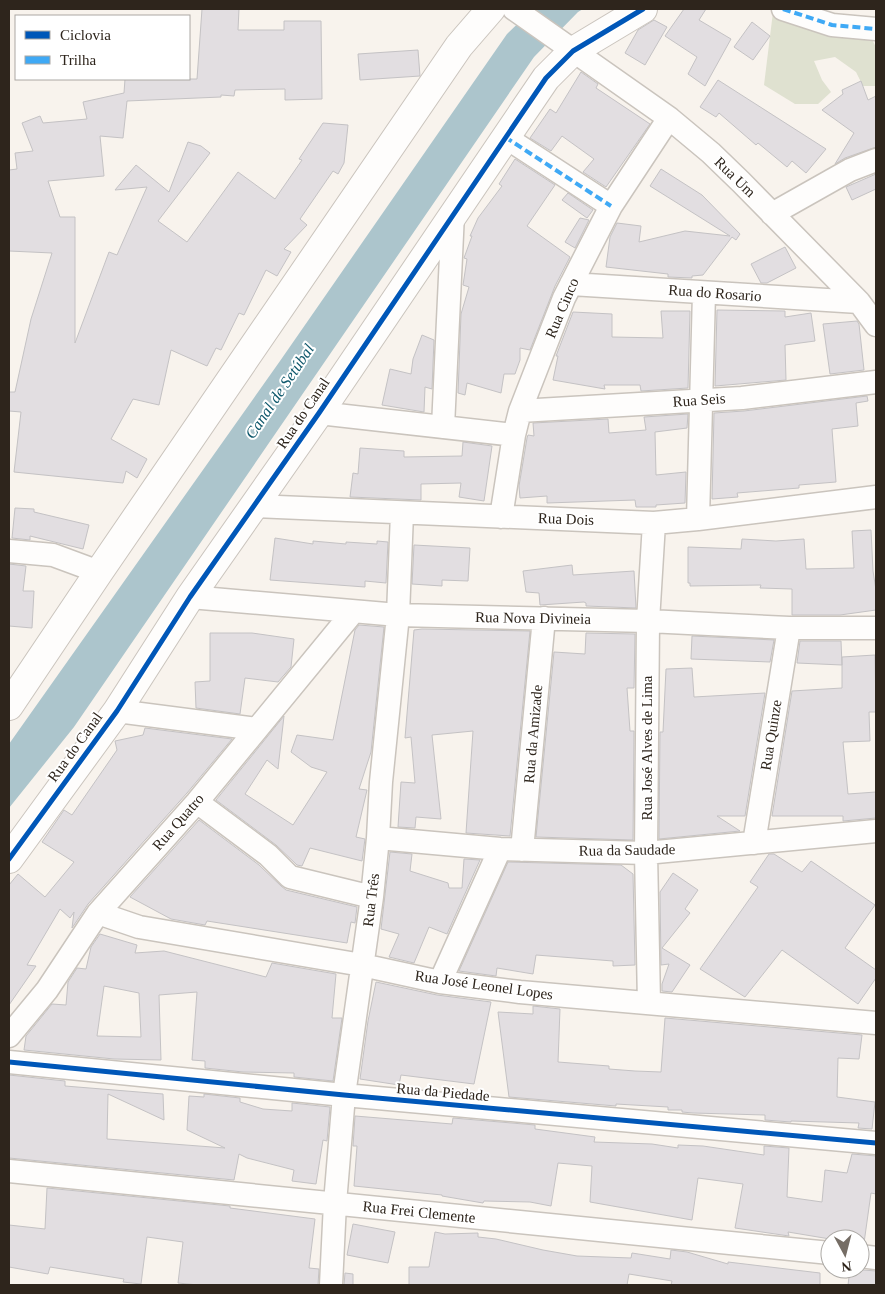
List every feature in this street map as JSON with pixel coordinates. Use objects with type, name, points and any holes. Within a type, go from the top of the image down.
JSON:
[{"type":"street","points":[[9,706],[459,46],[491,9]]},
{"type":"street","name":"Rua Um","points":[[514,9],[669,118],[710,153],[859,302],[876,325]]},
{"type":"street","name":"Rua do Canal","points":[[9,859],[117,711],[190,597],[319,413],[546,78],[565,44],[644,9]]},
{"type":"street","points":[[783,9],[832,25],[876,29]]},
{"type":"street","name":"Rua Cinco","points":[[501,517],[514,434],[520,411],[564,298],[611,206],[669,118]]},
{"type":"street","points":[[505,137],[611,206]]},
{"type":"street","points":[[772,214],[850,170],[876,160]]},
{"type":"street","points":[[443,427],[453,213]]},
{"type":"street","name":"Rua do Rosario","points":[[571,284],[859,302]]},
{"type":"street","points":[[698,519],[704,293]]},
{"type":"street","name":"Rua Seis","points":[[520,411],[777,394],[876,382]]},
{"type":"street","points":[[319,413],[514,434]]},
{"type":"street","name":"Rua Dois","points":[[254,506],[654,523],[876,497]]},
{"type":"street","name":"Rua Três","points":[[331,1285],[335,1203],[344,1095],[372,897],[378,838],[381,782],[398,615],[402,513]]},
{"type":"street","name":"Rua José Alves de Lima","points":[[649,1003],[646,853],[648,621],[654,523]]},
{"type":"street","points":[[9,551],[52,555],[99,572]]},
{"type":"street","name":"Rua Nova Divineia","points":[[190,597],[398,615],[648,621],[789,628],[876,628]]},
{"type":"street","name":"Rua Quatro","points":[[9,1036],[47,990],[98,913],[197,802],[353,612]]},
{"type":"street","name":"Rua da Amizade","points":[[440,982],[511,849],[544,618]]},
{"type":"street","name":"Rua Quinze","points":[[754,843],[789,628]]},
{"type":"street","points":[[117,711],[256,729]]},
{"type":"street","points":[[197,802],[268,855],[290,877],[372,897]]},
{"type":"street","name":"Rua da Saudade","points":[[378,838],[511,849],[646,853],[876,831]]},
{"type":"street","name":"Rua José Leonel Lopes","points":[[98,913],[139,927],[362,965],[440,982],[520,992],[876,1023]]},
{"type":"street","name":"Rua da Piedade","points":[[9,1062],[344,1095],[876,1143]]},
{"type":"street","name":"Rua Frei Clemente","points":[[9,1171],[820,1252]]},
{"type":"green space","points":[[773,12],[870,36],[876,47],[876,86],[863,86],[856,72],[835,57],[814,61],[822,80],[831,92],[818,104],[795,104],[764,85]]},
{"type":"water","name":"Canal de Setúbal","points":[[533,9],[583,9],[534,57],[74,727],[9,808],[9,744],[280,361],[507,34]]},
{"type":"building","points":[[202,9],[239,9],[238,30],[284,30],[284,21],[321,21],[322,99],[285,100],[285,89],[235,90],[234,96],[221,95],[221,97],[127,101],[123,138],[100,136],[104,176],[48,181],[60,217],[75,217],[75,343],[109,252],[117,255],[147,187],[115,190],[136,165],[169,192],[188,142],[201,146],[210,153],[158,221],[187,242],[238,172],[275,199],[302,160],[299,159],[323,123],[348,125],[344,163],[338,174],[333,171],[300,219],[307,225],[284,249],[291,252],[277,276],[266,270],[244,315],[239,313],[221,350],[216,348],[207,366],[171,350],[159,405],[133,399],[111,439],[147,459],[137,478],[126,471],[123,483],[14,472],[21,412],[9,411],[9,392],[15,392],[31,319],[52,253],[9,251],[9,170],[17,169],[15,153],[33,151],[22,123],[40,116],[43,123],[87,119],[83,102],[124,93],[125,80],[197,79]]},
{"type":"building","points":[[684,9],[706,9],[699,20],[731,39],[705,86],[688,74],[697,57],[665,36]]},
{"type":"building","points":[[654,20],[667,27],[645,65],[625,53],[638,30]]},
{"type":"building","points":[[752,22],[770,36],[753,60],[734,47]]},
{"type":"building","points":[[418,50],[420,76],[360,80],[358,54]]},
{"type":"building","points":[[581,72],[598,84],[596,88],[650,124],[606,187],[583,172],[594,159],[562,136],[551,151],[530,138],[550,109],[556,113]]},
{"type":"building","points":[[718,80],[826,149],[806,173],[792,161],[787,167],[758,143],[756,145],[719,113],[716,117],[700,107]]},
{"type":"building","points":[[861,81],[868,100],[876,96],[876,147],[845,158],[835,164],[854,133],[822,110],[843,94],[842,90]]},
{"type":"building","points":[[515,159],[555,185],[527,226],[570,257],[555,286],[530,350],[520,348],[520,360],[515,374],[504,374],[501,393],[467,383],[465,395],[458,393],[461,314],[469,287],[463,285],[467,259],[464,258],[472,236],[470,236],[478,218],[502,186],[499,184]]},
{"type":"building","points":[[661,169],[702,195],[740,234],[736,240],[732,237],[703,275],[692,276],[692,278],[668,277],[668,274],[606,267],[610,237],[617,223],[641,226],[639,242],[685,231],[730,236],[650,186]]},
{"type":"building","points":[[876,174],[876,189],[852,200],[846,187]]},
{"type":"building","points":[[568,193],[593,210],[587,218],[562,200]]},
{"type":"building","points":[[580,218],[589,220],[575,248],[565,242]]},
{"type":"building","points":[[785,247],[796,268],[767,283],[761,283],[751,264]]},
{"type":"building","points":[[717,310],[785,311],[785,317],[811,313],[815,341],[785,345],[786,380],[715,386]]},
{"type":"building","points":[[661,311],[690,311],[688,388],[641,391],[640,385],[604,385],[605,389],[553,380],[558,356],[556,356],[573,312],[612,314],[612,337],[663,338]]},
{"type":"building","points":[[857,321],[859,324],[864,370],[830,374],[823,324]]},
{"type":"building","points":[[422,335],[434,340],[432,389],[425,387],[424,412],[382,405],[390,369],[411,374],[413,359]]},
{"type":"building","points":[[867,396],[868,401],[856,403],[858,426],[832,429],[836,482],[799,485],[799,488],[737,493],[738,497],[712,499],[714,413]]},
{"type":"building","points":[[688,414],[687,428],[655,432],[656,475],[686,472],[685,503],[656,505],[656,507],[636,507],[635,500],[547,503],[547,496],[520,498],[519,486],[527,438],[528,435],[534,436],[533,423],[608,419],[609,433],[646,430],[644,417]]},
{"type":"building","points":[[463,442],[492,446],[484,501],[459,497],[461,483],[421,484],[421,500],[350,497],[353,473],[358,474],[360,448],[404,451],[404,457],[462,456]]},
{"type":"building","points":[[15,508],[34,509],[34,512],[89,525],[83,549],[30,536],[30,540],[12,538]]},
{"type":"building","points":[[871,530],[876,610],[840,615],[792,615],[792,589],[760,588],[761,585],[690,586],[690,583],[688,583],[688,547],[741,549],[742,539],[776,541],[804,539],[806,569],[854,568],[852,531]]},
{"type":"building","points":[[275,538],[313,544],[313,541],[346,544],[346,542],[377,544],[377,541],[388,542],[386,583],[365,581],[365,587],[270,580]]},
{"type":"building","points":[[414,545],[470,548],[468,581],[442,580],[442,586],[412,584]]},
{"type":"building","points":[[9,564],[26,566],[23,591],[34,591],[32,628],[9,626]]},
{"type":"building","points":[[572,565],[573,575],[634,571],[636,608],[586,606],[584,602],[540,605],[539,593],[526,592],[523,571]]},
{"type":"building","points":[[359,625],[384,627],[371,752],[359,789],[367,790],[356,837],[365,839],[362,861],[310,848],[302,866],[297,865],[276,845],[216,800],[284,716],[278,769],[267,760],[245,794],[293,825],[327,772],[311,767],[291,752],[297,735],[333,740],[355,630]]},
{"type":"building","points":[[414,630],[530,631],[510,836],[466,833],[473,731],[432,735],[441,819],[416,817],[415,828],[398,827],[401,782],[415,783],[411,737],[405,738]]},
{"type":"building","points":[[210,633],[252,633],[294,639],[291,667],[278,682],[245,678],[240,714],[196,708],[195,682],[210,681]]},
{"type":"building","points":[[586,633],[635,634],[634,688],[627,688],[630,731],[634,731],[633,840],[536,837],[554,652],[585,654]]},
{"type":"building","points":[[692,636],[774,640],[770,662],[691,659]]},
{"type":"building","points":[[800,641],[841,641],[842,665],[797,663]]},
{"type":"building","points":[[875,655],[876,712],[869,712],[870,741],[843,742],[848,794],[876,792],[876,818],[843,821],[843,816],[772,816],[792,691],[842,688],[842,657]]},
{"type":"building","points":[[692,668],[694,697],[765,693],[745,816],[717,816],[740,831],[659,839],[660,732],[663,732],[666,669]]},
{"type":"building","points":[[145,728],[232,739],[187,793],[88,904],[72,928],[74,912],[70,918],[60,909],[27,965],[36,966],[9,1005],[9,885],[18,874],[45,897],[74,862],[42,842],[64,810],[72,815],[117,750],[115,741],[143,735]]},
{"type":"building","points":[[199,820],[259,865],[286,890],[357,907],[355,923],[351,922],[347,943],[207,921],[205,925],[171,919],[130,897]]},
{"type":"building","points":[[390,852],[412,854],[410,871],[448,883],[449,888],[462,888],[464,859],[480,860],[447,934],[429,927],[414,963],[389,957],[399,934],[381,929]]},
{"type":"building","points":[[769,854],[774,854],[802,872],[811,861],[875,905],[845,948],[876,970],[876,978],[858,1004],[782,950],[745,997],[700,969],[758,887],[750,882]]},
{"type":"building","points":[[508,862],[621,865],[633,874],[635,965],[613,966],[613,961],[536,955],[533,974],[497,968],[496,976],[459,971]]},
{"type":"building","points":[[673,873],[698,890],[685,909],[690,913],[662,948],[690,965],[672,992],[662,991],[662,984],[669,964],[661,965],[660,892]]},
{"type":"building","points":[[100,934],[137,945],[135,953],[164,951],[266,977],[272,963],[336,974],[332,1018],[342,1018],[333,1081],[294,1077],[294,1073],[243,1072],[205,1068],[205,1061],[192,1060],[197,992],[159,995],[161,1060],[114,1059],[24,1050],[26,1036],[52,1004],[66,1005],[68,982],[77,968],[86,969],[91,947]],"holes":[[[104,986],[139,993],[141,1037],[97,1036]]]},
{"type":"building","points":[[376,982],[437,995],[491,1002],[474,1084],[401,1075],[399,1085],[360,1079],[368,1021]]},
{"type":"building","points":[[533,1006],[560,1009],[558,1062],[609,1066],[609,1069],[661,1072],[665,1018],[862,1035],[859,1059],[838,1058],[837,1097],[875,1102],[872,1129],[858,1128],[859,1123],[791,1122],[765,1120],[765,1115],[693,1113],[682,1112],[682,1110],[668,1110],[668,1107],[616,1104],[616,1106],[509,1097],[498,1012],[533,1014]]},
{"type":"building","points":[[9,1075],[65,1081],[65,1086],[163,1094],[164,1120],[108,1094],[107,1139],[225,1148],[187,1130],[189,1096],[204,1097],[204,1094],[240,1098],[240,1102],[263,1109],[292,1111],[292,1103],[330,1107],[327,1141],[323,1140],[316,1184],[292,1181],[294,1170],[247,1158],[239,1154],[234,1180],[9,1158]]},
{"type":"building","points":[[355,1116],[452,1124],[453,1118],[535,1125],[535,1129],[595,1137],[594,1142],[652,1144],[678,1148],[678,1145],[703,1146],[764,1155],[764,1146],[789,1148],[787,1197],[822,1202],[825,1170],[847,1173],[852,1154],[876,1156],[876,1194],[871,1193],[866,1229],[820,1229],[820,1237],[788,1232],[789,1236],[735,1228],[743,1184],[698,1178],[692,1220],[590,1202],[592,1166],[558,1163],[551,1206],[530,1202],[484,1201],[483,1203],[442,1195],[354,1186],[357,1146],[353,1146]]},
{"type":"building","points":[[47,1188],[230,1206],[230,1208],[315,1219],[309,1268],[319,1269],[318,1285],[198,1285],[178,1283],[183,1242],[147,1237],[141,1284],[123,1282],[124,1279],[50,1267],[48,1274],[9,1267],[9,1225],[45,1229]]},
{"type":"building","points":[[353,1224],[395,1232],[388,1263],[347,1255]]},
{"type":"building","points":[[435,1232],[445,1234],[478,1233],[478,1237],[577,1256],[631,1258],[632,1253],[670,1259],[671,1250],[687,1252],[728,1264],[728,1262],[820,1273],[820,1285],[671,1285],[672,1281],[629,1274],[627,1285],[409,1285],[409,1267],[429,1267]]},
{"type":"building","points":[[870,1271],[876,1271],[876,1285],[848,1285],[849,1279],[870,1279]]},
{"type":"building","points":[[345,1273],[353,1274],[353,1285],[344,1285]]},
{"type":"marked path","points":[[783,9],[832,25],[876,29]]},
{"type":"marked path","points":[[505,137],[611,206]]},
{"type":"cycle path","points":[[9,859],[117,711],[190,597],[319,413],[546,78],[573,51],[643,9]]},
{"type":"cycle path","points":[[9,1062],[344,1095],[876,1143]]}]
